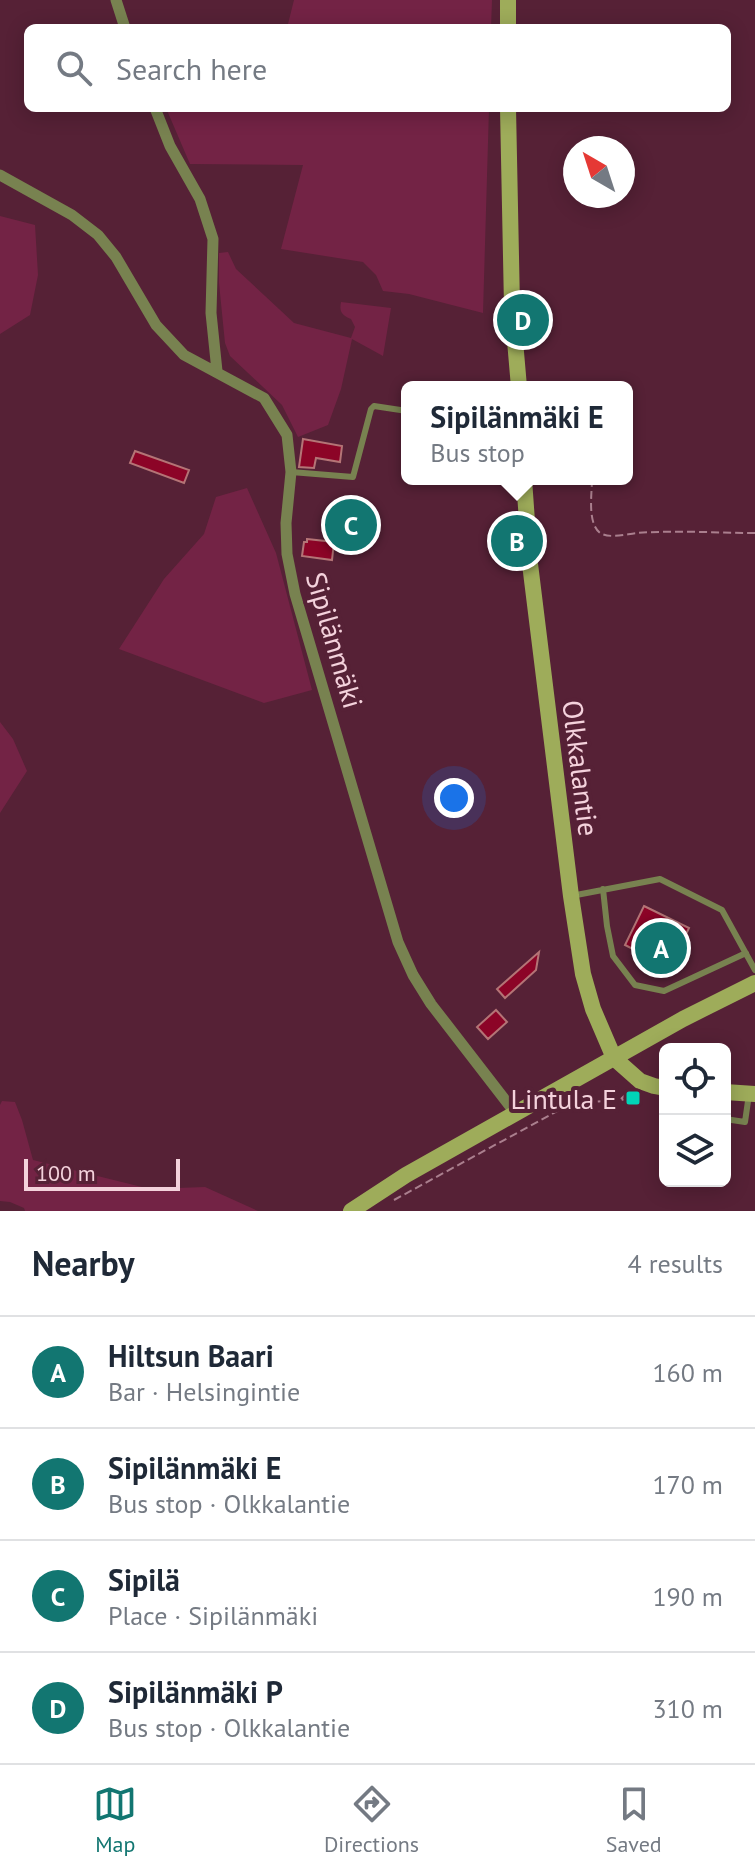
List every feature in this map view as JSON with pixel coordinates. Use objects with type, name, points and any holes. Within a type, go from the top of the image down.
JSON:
[{"type":"street","points":[[116,0],[124,24]]},
{"type":"street","points":[[508,0],[508,24]]},
{"type":"street","points":[[157,112],[170,146],[200,199],[213,239],[211,313],[217,371]]},
{"type":"street","points":[[508,112],[512,306],[518,381]]},
{"type":"street","name":"Sipilänmäki","points":[[0,175],[72,215],[98,235],[116,257],[156,325],[184,355],[264,398],[287,435],[291,472],[286,523],[287,554],[295,594],[398,942],[431,1004],[516,1114]]},
{"type":"street","name":"Olkkalantie","points":[[524,485],[530,564],[583,974],[593,1009],[614,1058]]},
{"type":"street","points":[[351,1211],[406,1175],[683,1019],[755,983]]},
{"type":"street","points":[[614,1058],[640,1081],[659,1087]]},
{"type":"street","points":[[731,1092],[752,1093]]},
{"type":"lane","points":[[291,472],[353,477],[371,409],[374,406],[401,410]]},
{"type":"lane","points":[[571,896],[660,879],[722,910],[755,970]]},
{"type":"lane","points":[[603,889],[613,956],[635,985],[664,991],[746,953]]},
{"type":"lane","points":[[731,1120],[745,1122],[752,1093]]},
{"type":"path","points":[[592,485],[594,525],[599,532],[609,536],[649,532],[755,533]]},
{"type":"path","points":[[388,1203],[561,1109],[579,1103],[646,1098]]},
{"type":"shaded area","points":[[294,0],[492,0],[491,24],[288,24]]},
{"type":"shaded area","points":[[168,112],[489,112],[483,313],[409,294],[383,291],[376,275],[363,262],[281,249],[303,165],[190,164]]},
{"type":"shaded area","points":[[0,216],[35,225],[38,275],[30,315],[0,334]]},
{"type":"shaded area","points":[[228,252],[236,269],[294,323],[351,338],[355,327],[351,319],[342,313],[341,302],[391,308],[383,356],[352,339],[341,389],[328,425],[298,437],[282,405],[230,356],[225,343],[219,283],[219,253]]},
{"type":"shaded area","points":[[247,488],[276,553],[312,690],[264,703],[119,649],[164,579],[204,534],[216,497]]},
{"type":"shaded area","points":[[0,722],[13,739],[27,771],[0,813]]},
{"type":"shaded area","points":[[2,1101],[15,1102],[33,1160],[150,1189],[205,1187],[258,1211],[25,1211],[10,1202],[0,1201]]},
{"type":"building","points":[[303,439],[342,446],[340,462],[316,458],[314,468],[299,467]]},
{"type":"building","points":[[135,451],[189,470],[184,483],[130,463]]},
{"type":"building","points":[[350,510],[365,512],[360,543],[338,539],[341,520],[348,521]]},
{"type":"building","points":[[307,539],[334,542],[332,560],[302,556]]},
{"type":"building","points":[[644,906],[689,928],[670,968],[625,945]]},
{"type":"building","points":[[539,952],[536,970],[505,998],[497,989]]},
{"type":"building","points":[[496,1010],[507,1022],[488,1039],[477,1027]]},
{"type":"place","name":"Sipilänmäki P","points":[[523,320]]},
{"type":"place","name":"Sipilä","points":[[351,525]]},
{"type":"place","name":"Sipilänmäki E","points":[[517,541]]},
{"type":"place","name":"Hiltsun Baari","points":[[661,948]]},
{"type":"place","name":"Lintula E","points":[[633,1098]]}]
